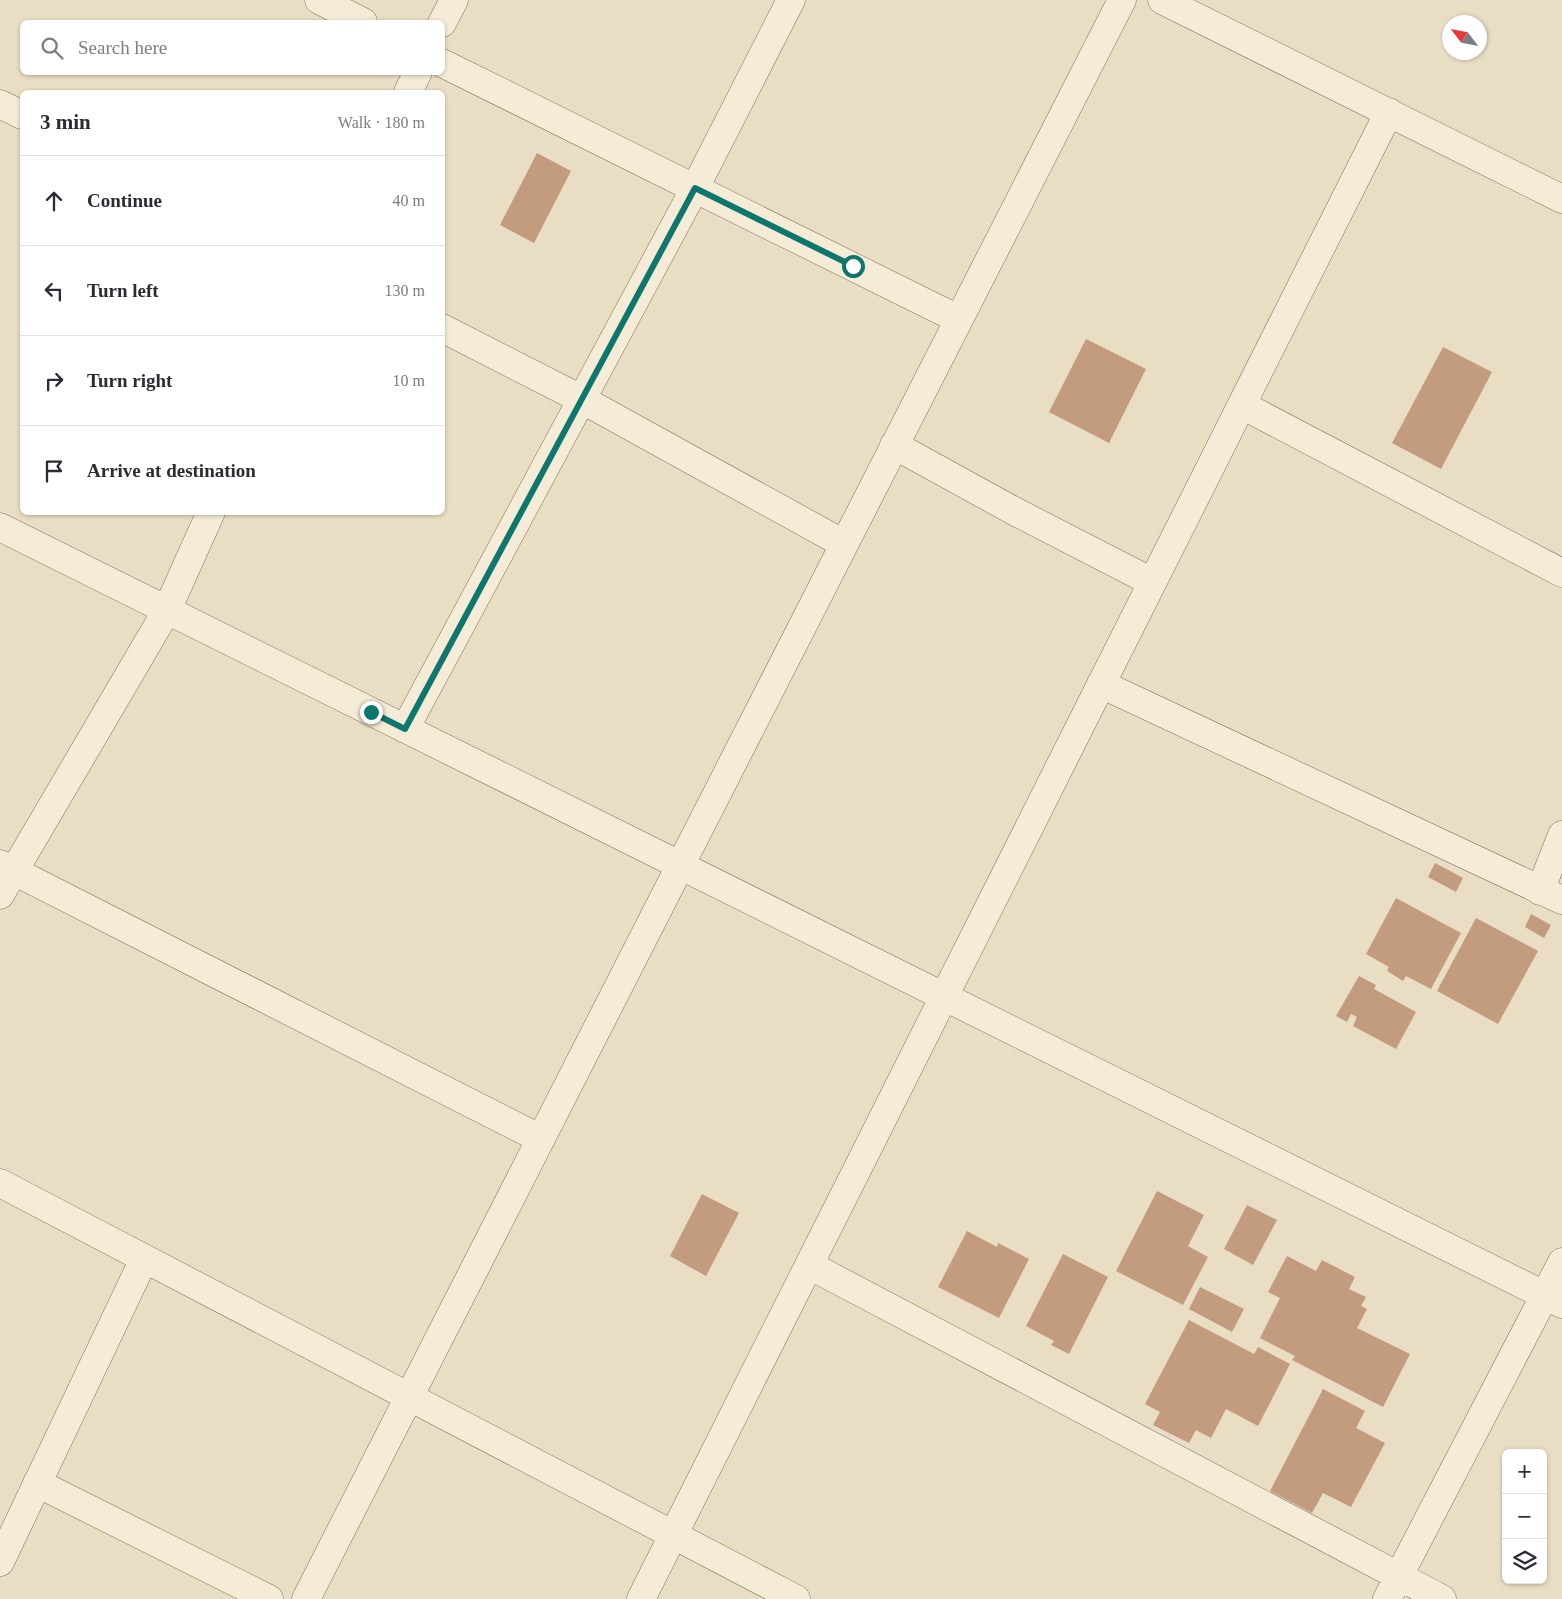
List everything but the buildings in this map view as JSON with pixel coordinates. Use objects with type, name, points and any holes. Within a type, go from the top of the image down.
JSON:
[{"type":"street","points":[[319,0],[359,20]]},
{"type":"street","points":[[444,20],[454,0]]},
{"type":"street","points":[[405,729],[695,188],[791,0]]},
{"type":"street","points":[[306,1599],[1122,0]]},
{"type":"street","points":[[1162,0],[1562,199]]},
{"type":"street","points":[[445,64],[958,319]]},
{"type":"street","points":[[409,90],[416,75]]},
{"type":"street","points":[[0,104],[20,114]]},
{"type":"street","points":[[641,1599],[1388,112]]},
{"type":"street","points":[[445,330],[581,398],[844,544]]},
{"type":"street","points":[[1242,404],[1562,573]]},
{"type":"street","points":[[894,445],[1016,512],[1152,582]]},
{"type":"street","points":[[0,895],[6,867],[167,610],[210,515]]},
{"type":"street","points":[[0,527],[1553,1300]]},
{"type":"street","points":[[1101,684],[1551,896],[1562,835]]},
{"type":"street","points":[[6,867],[541,1139]]},
{"type":"street","points":[[0,1183],[796,1599]]},
{"type":"street","points":[[0,1562],[144,1259]]},
{"type":"street","points":[[1393,1588],[1553,1300],[1562,1262]]},
{"type":"street","points":[[809,1265],[1393,1588],[1442,1599]]},
{"type":"street","points":[[37,1483],[269,1599]]},
{"type":"route","points":[[371,712],[405,729],[695,188],[853,266]]}]
